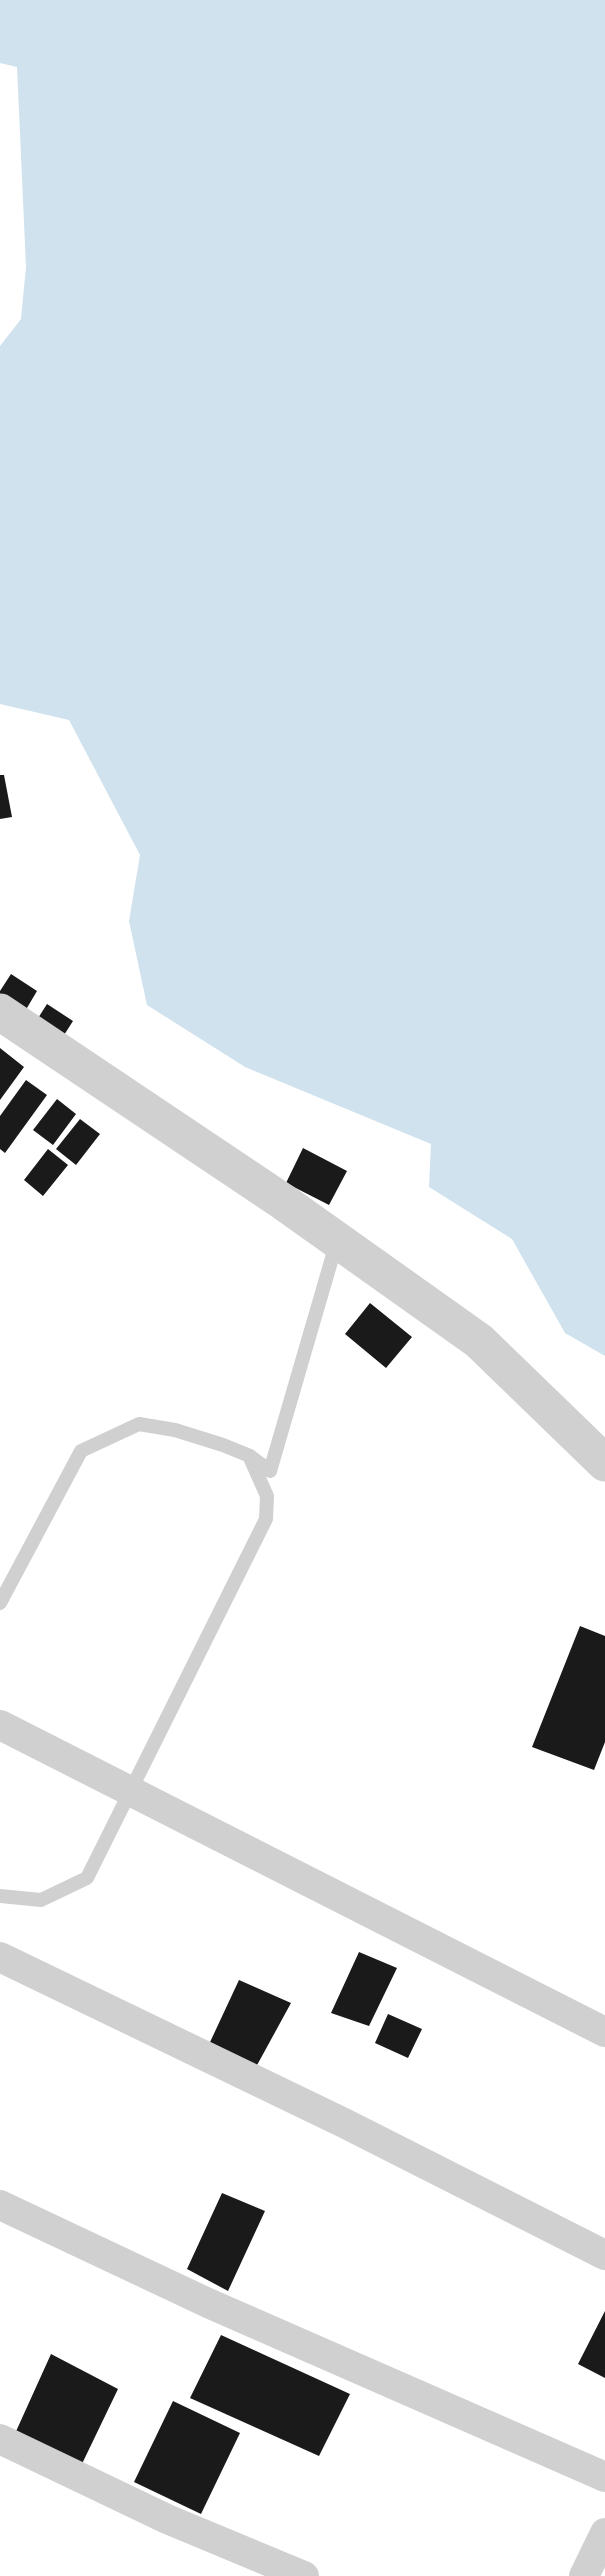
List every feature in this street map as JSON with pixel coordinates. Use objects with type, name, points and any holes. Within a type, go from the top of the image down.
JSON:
[{"type":"street","points":[[0,1012],[337,1240],[479,1341],[605,1463]]},
{"type":"street","points":[[0,1725],[605,2032]]},
{"type":"street","points":[[0,1957],[344,2123],[605,2255]]},
{"type":"street","points":[[0,2205],[208,2303],[605,2477]]},
{"type":"street","points":[[0,2439],[167,2519],[304,2576]]},
{"type":"street","points":[[583,2576],[605,2532]]},
{"type":"lane","points":[[0,1603],[81,1451],[139,1424],[175,1430],[250,1457],[270,1471],[337,1240]]},
{"type":"lane","points":[[0,1896],[41,1900],[87,1878],[266,1519],[267,1496],[250,1457]]},
{"type":"water","points":[[0,0],[605,0],[605,1356],[565,1333],[512,1239],[429,1187],[431,1144],[245,1067],[147,1005],[129,921],[140,855],[69,720],[0,704],[0,346],[21,319],[26,267],[17,67],[0,63]]},
{"type":"building","points":[[0,775],[4,775],[12,817],[0,819]]},
{"type":"building","points":[[11,974],[37,991],[24,1013],[0,998],[0,991]]},
{"type":"building","points":[[47,1004],[73,1021],[59,1043],[33,1026]]},
{"type":"building","points":[[0,1048],[24,1067],[0,1100]]},
{"type":"building","points":[[26,1080],[47,1095],[5,1153],[0,1149],[0,1116]]},
{"type":"building","points":[[57,1099],[76,1114],[53,1145],[33,1130]]},
{"type":"building","points":[[80,1119],[100,1134],[76,1165],[56,1149]]},
{"type":"building","points":[[303,1148],[347,1171],[329,1205],[286,1183]]},
{"type":"building","points":[[48,1149],[68,1165],[43,1196],[24,1180]]},
{"type":"building","points":[[370,1303],[412,1337],[386,1368],[345,1334]]},
{"type":"building","points":[[580,1626],[605,1636],[605,1742],[594,1770],[532,1747]]},
{"type":"building","points":[[359,1952],[397,1968],[369,2026],[331,2013]]},
{"type":"building","points":[[239,1980],[291,2003],[250,2078],[204,2055]]},
{"type":"building","points":[[388,2014],[422,2029],[408,2058],[375,2043]]},
{"type":"building","points":[[222,2193],[265,2211],[228,2291],[187,2269]]},
{"type":"building","points":[[605,2311],[605,2378],[578,2364]]},
{"type":"building","points":[[221,2335],[350,2394],[319,2456],[190,2398]]},
{"type":"building","points":[[51,2354],[118,2389],[80,2468],[13,2438]]},
{"type":"building","points":[[173,2401],[240,2433],[201,2514],[134,2482]]}]
